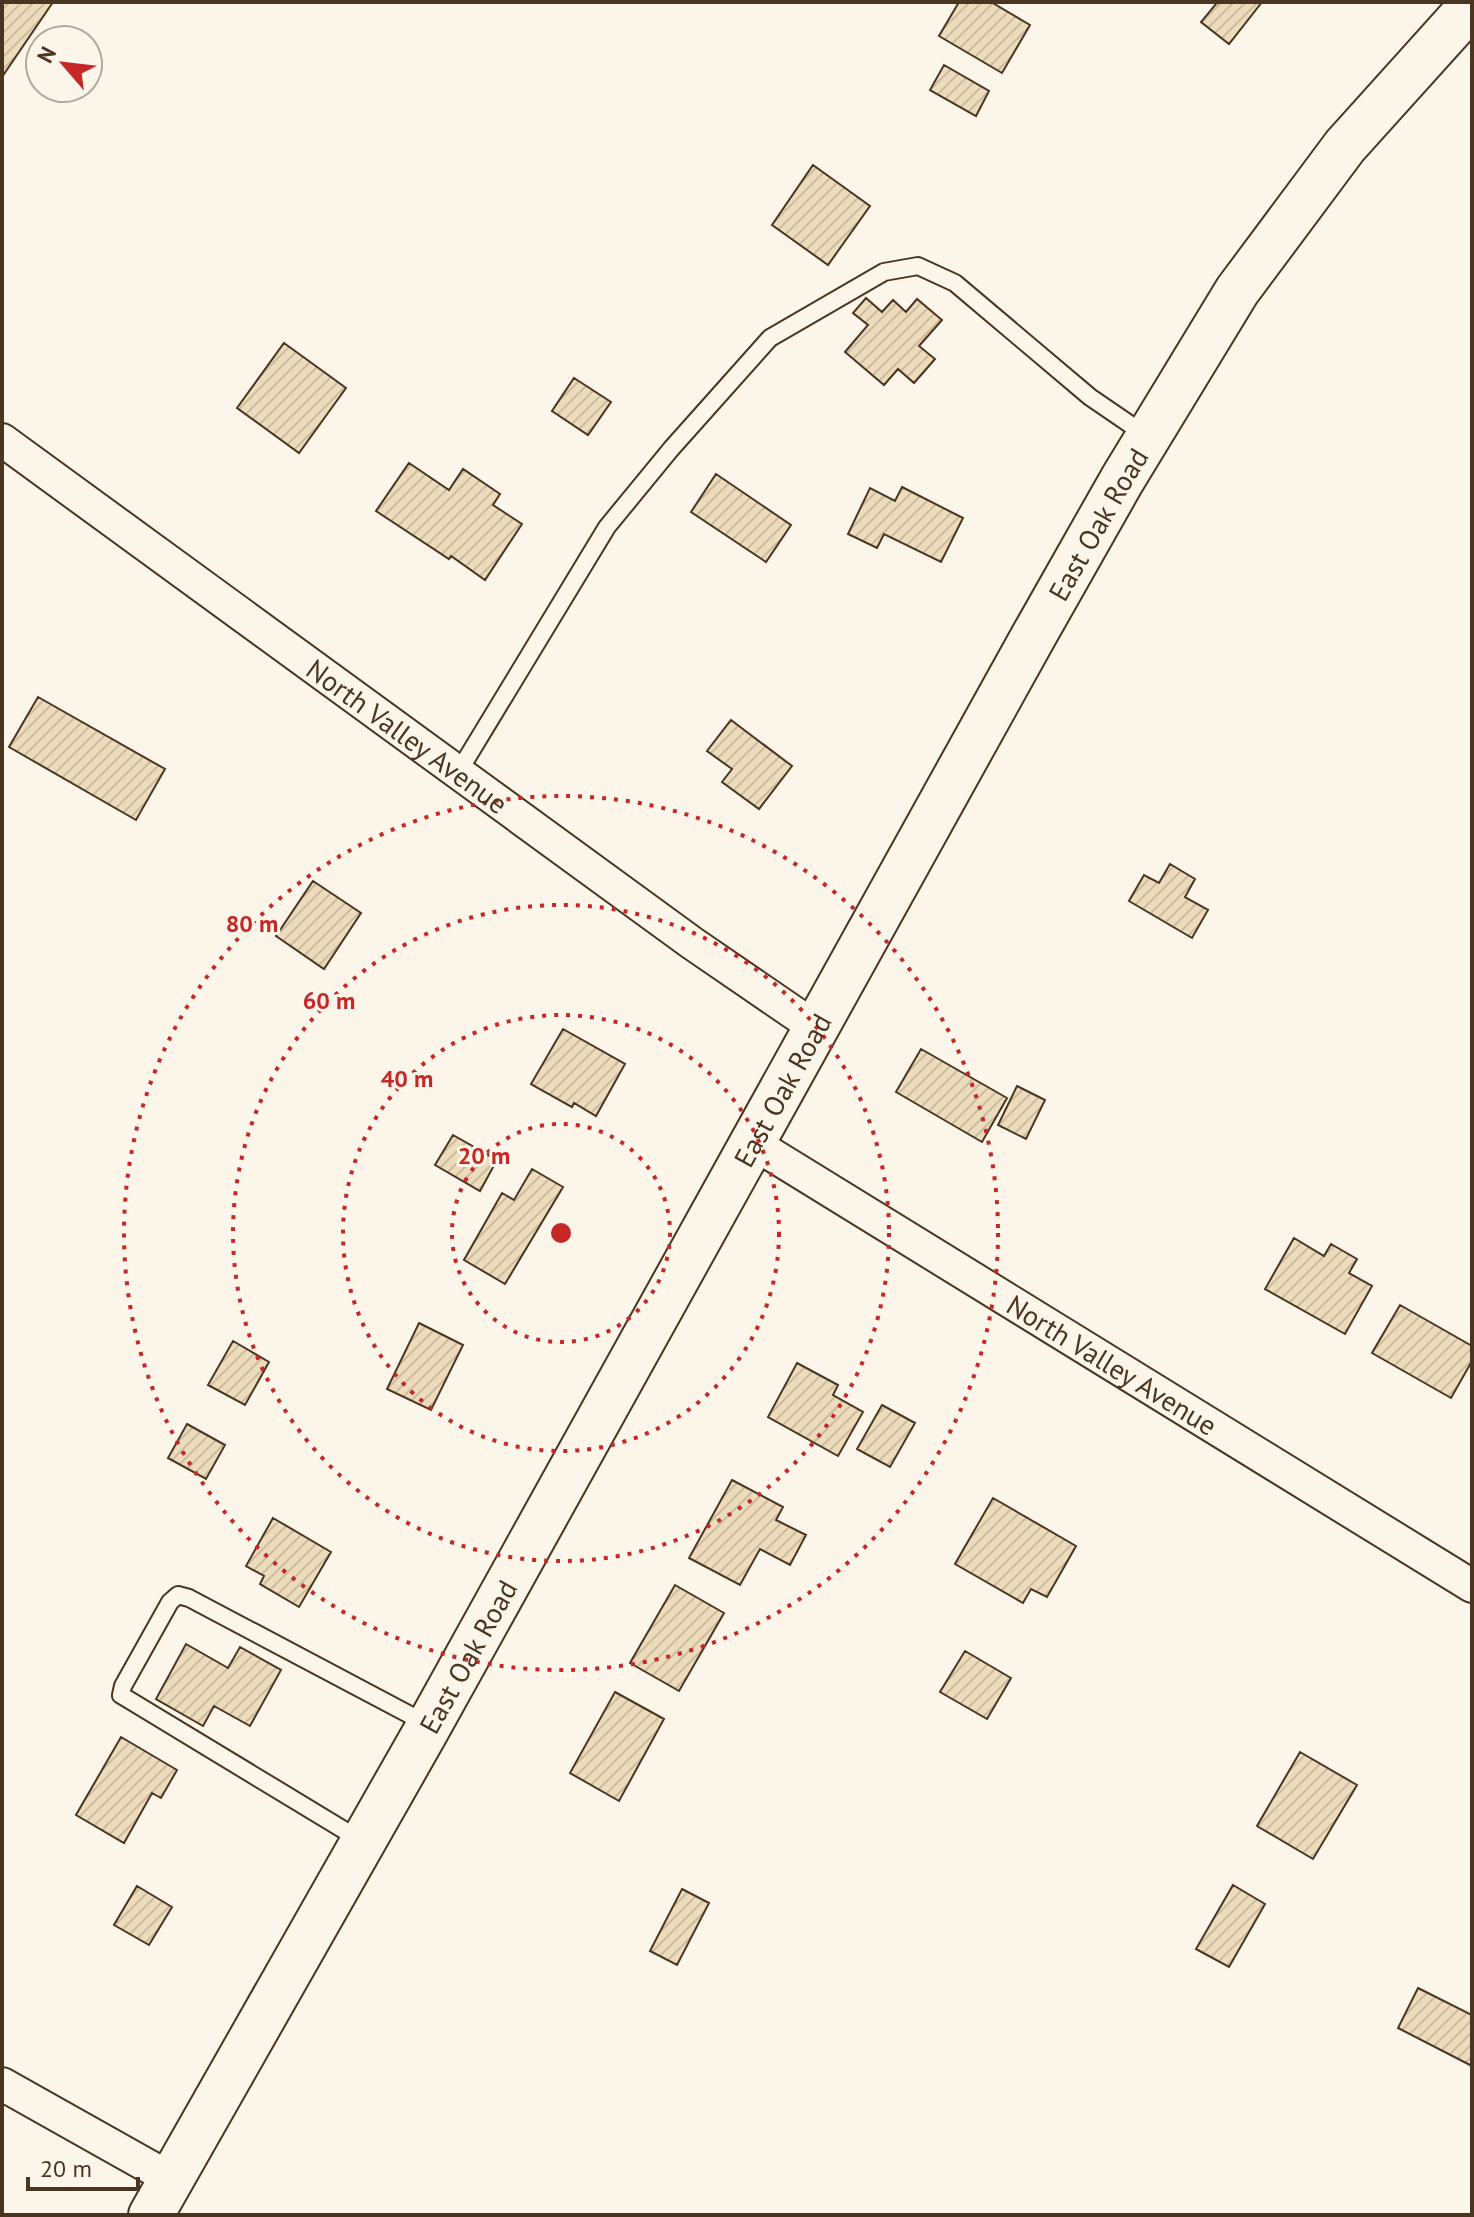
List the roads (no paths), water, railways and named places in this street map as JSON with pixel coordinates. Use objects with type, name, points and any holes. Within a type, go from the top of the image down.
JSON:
[{"type":"street","name":"East Oak Road","points":[[161,2197],[429,1725],[1033,637],[1149,437],[1237,291],[1345,146],[1472,5]]},
{"type":"street","name":"North Valley Avenue","points":[[2,440],[692,943],[816,1028]]},
{"type":"street","name":"North Valley Avenue","points":[[753,1143],[1472,1586]]},
{"type":"street","points":[[2,2084],[161,2197]]},
{"type":"lane","points":[[459,771],[607,527],[671,449],[770,338],[884,272],[918,266],[955,283],[1090,397],[1149,437]]},
{"type":"lane","points":[[363,1842],[121,1695],[123,1686],[170,1602],[178,1595],[189,1598],[429,1725]]}]
